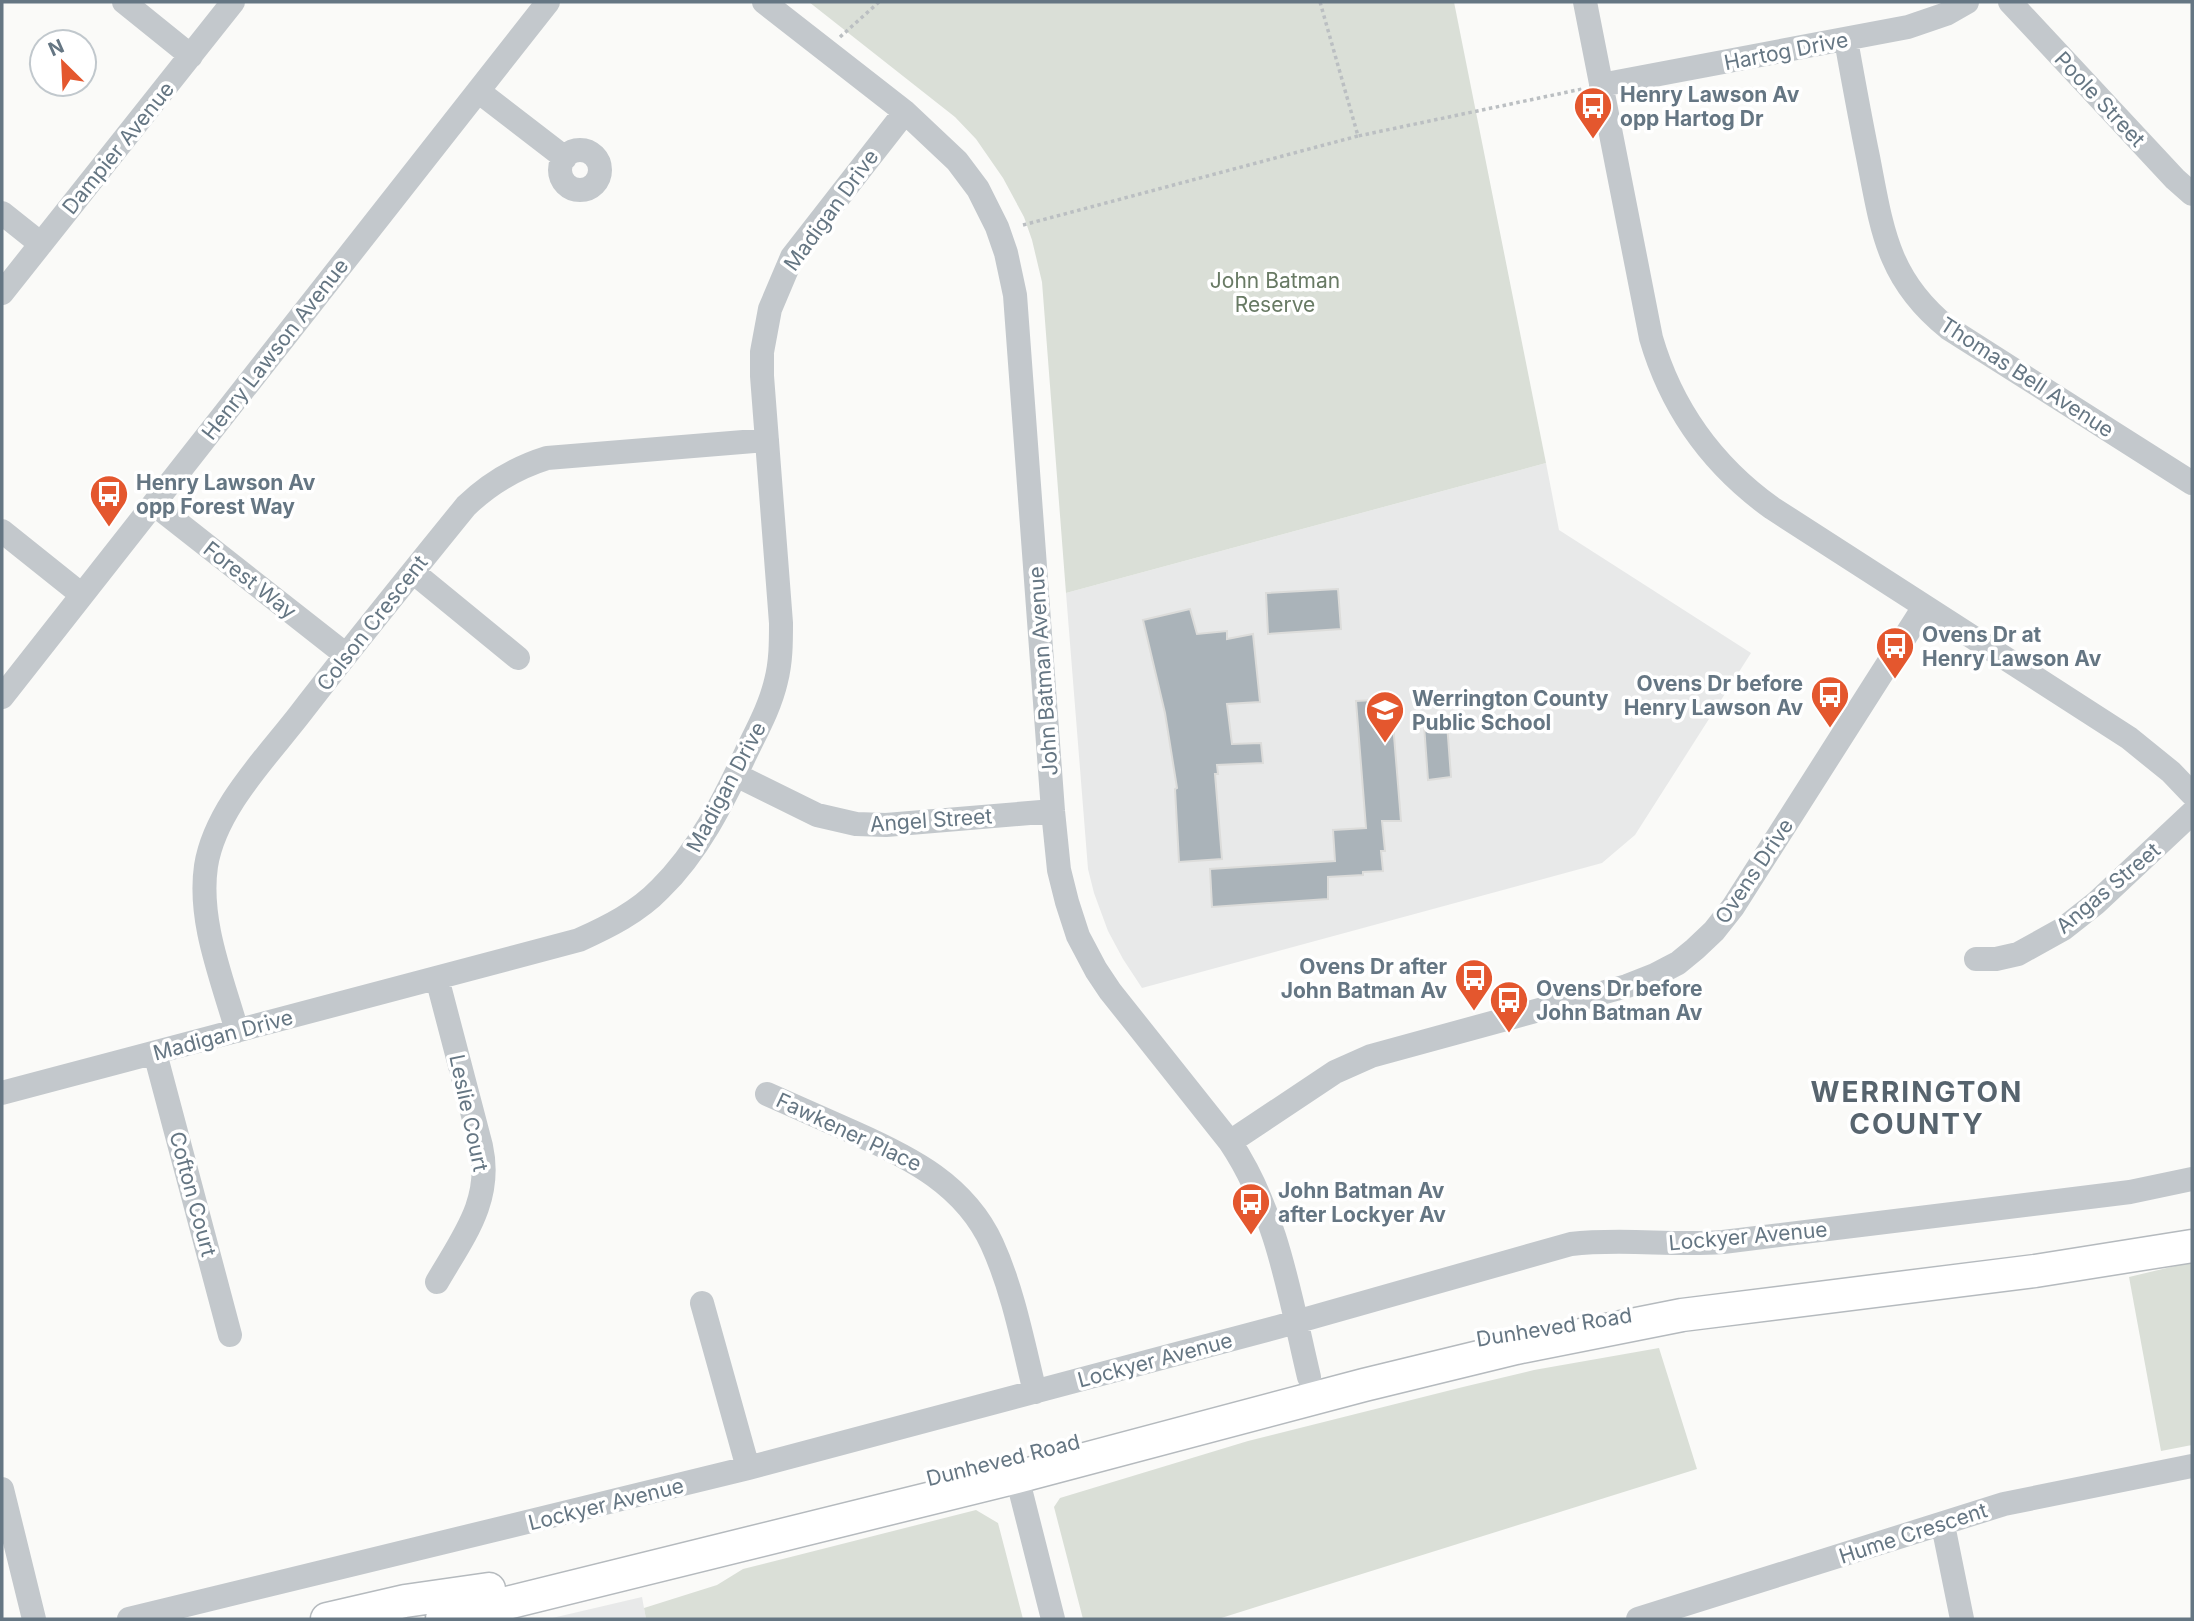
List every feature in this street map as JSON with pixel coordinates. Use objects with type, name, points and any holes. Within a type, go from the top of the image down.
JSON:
[{"type":"main road","name":"Dunheved Road","points":[[442,1619],[1017,1477],[1364,1385],[1516,1348],[1682,1315],[2062,1268],[2192,1246]]},
{"type":"main road","name":"Dunheved Road","points":[[338,1618],[405,1601],[565,1574],[1042,1451],[1309,1377],[1468,1340],[1642,1313],[1682,1315]]},
{"type":"main road","points":[[1274,1409],[1309,1377],[1364,1385]]},
{"type":"main road","points":[[983,1465],[1017,1477],[1042,1451]]},
{"type":"street","points":[[124,2],[191,56]]},
{"type":"street","name":"Dampier Avenue","points":[[2,293],[233,2]]},
{"type":"street","name":"Henry Lawson Avenue","points":[[2,697],[548,2]]},
{"type":"street","name":"John Batman Avenue","points":[[764,2],[905,112],[946,149],[978,189],[999,233],[1010,267],[1015,295],[1053,811],[1059,870],[1067,902],[1079,936],[1110,991],[1230,1142],[1247,1168],[1263,1201],[1275,1238],[1309,1377]]},
{"type":"street","points":[[1585,2],[1651,338],[1667,383],[1688,423],[1717,461],[1749,492],[2129,738],[2171,772],[2192,794]]},
{"type":"street","name":"Hartog Drive","points":[[1601,85],[1846,40],[1927,21],[1967,2]]},
{"type":"street","name":"Poole Street","points":[[2010,2],[2192,194]]},
{"type":"street","name":"Thomas Bell Avenue","points":[[1846,40],[1882,231],[1896,266],[1919,300],[1948,328],[2192,483]]},
{"type":"street","points":[[478,91],[565,158]]},
{"type":"street","name":"Madigan Drive","points":[[2,1093],[579,940],[607,928],[659,891],[701,839],[736,775],[768,708],[780,662],[782,623],[762,352],[775,292],[792,257],[807,235],[905,112]]},
{"type":"street","points":[[2,214],[41,244]]},
{"type":"street","name":"Colson Crescent","points":[[237,1031],[206,911],[205,883],[210,846],[222,818],[346,655],[466,506],[485,488],[525,465],[547,458],[767,440]]},
{"type":"street","name":"Forest Way","points":[[154,504],[346,655]]},
{"type":"street","points":[[2,531],[82,595]]},
{"type":"street","points":[[412,572],[519,658]]},
{"type":"street","name":"Ovens Drive","points":[[1230,1142],[1346,1065],[1627,986],[1678,963],[1714,931],[1733,906],[1924,607]]},
{"type":"street","name":"Angel Street","points":[[736,775],[817,814],[856,824],[886,825],[1053,811]]},
{"type":"street","name":"Angas Street","points":[[1976,959],[1996,959],[2018,954],[2063,929],[2096,903],[2192,813]]},
{"type":"street","name":"Leslie Court","points":[[437,978],[485,1170],[477,1211],[437,1282]]},
{"type":"street","name":"Cofton Court","points":[[155,1054],[230,1335]]},
{"type":"street","name":"Fawkener Place","points":[[767,1094],[902,1154],[935,1174],[963,1199],[982,1225],[998,1258],[1035,1392]]},
{"type":"street","name":"Lockyer Avenue","points":[[130,1619],[748,1468],[1296,1322],[1571,1244],[1723,1242],[2130,1192],[2192,1179]]},
{"type":"street","points":[[702,1303],[748,1468]]},
{"type":"street","name":"Hume Crescent","points":[[1639,1619],[2023,1499],[2191,1473]]},
{"type":"street","points":[[1017,1477],[1053,1619]]},
{"type":"street","points":[[3,1498],[34,1619]]},
{"type":"street","points":[[1943,1525],[1962,1619]]},
{"type":"path","points":[[826,50],[879,2]]},
{"type":"path","points":[[1320,2],[1358,136]]},
{"type":"path","points":[[1023,225],[1358,136],[1601,85]]},
{"type":"shaded area","name":"Werrington County Public School","points":[[1546,463],[1559,530],[1751,653],[1635,835],[1602,863],[1142,988],[1108,931],[1088,869],[1066,593]]},
{"type":"shaded area","points":[[642,1597],[646,1619],[548,1619]]},
{"type":"green space","name":"John Batman Reserve","points":[[809,2],[1454,2],[1546,463],[1066,593],[1042,282],[1024,217],[1003,178],[976,139],[955,117]]},
{"type":"green space","points":[[2192,1262],[2192,1445],[2161,1451],[2129,1277]]},
{"type":"green space","points":[[1659,1348],[1697,1469],[1218,1619],[1083,1619],[1054,1507],[1060,1498],[1248,1441],[1463,1387],[1534,1370]]},
{"type":"green space","points":[[976,1510],[998,1523],[1023,1619],[646,1619],[644,1608],[717,1585],[743,1569]]},
{"type":"building","points":[[1338,589],[1341,629],[1268,634],[1266,593]]},
{"type":"building","points":[[1190,609],[1197,634],[1227,631],[1227,639],[1253,634],[1260,702],[1227,704],[1232,744],[1261,743],[1263,763],[1217,765],[1218,774],[1215,774],[1222,859],[1179,862],[1177,788],[1165,713],[1143,620]]},
{"type":"building","points":[[1391,699],[1401,821],[1382,821],[1385,851],[1381,851],[1383,871],[1328,877],[1328,899],[1212,907],[1210,869],[1335,861],[1333,830],[1366,828],[1356,701]]},
{"type":"building","points":[[1447,723],[1451,777],[1428,780],[1424,725]]},
{"type":"place","name":"Henry Lawson Av opp Hartog Dr","points":[[1593,140]]},
{"type":"place","name":"Henry Lawson Av opp Forest Way","points":[[109,528]]},
{"type":"place","name":"Ovens Dr at Henry Lawson Av","points":[[1895,680]]},
{"type":"place","name":"Ovens Dr before Henry Lawson Av","points":[[1830,729]]},
{"type":"place","name":"Werrington County Public School","points":[[1385,744]]},
{"type":"place","name":"Ovens Dr after John Batman Av","points":[[1474,1012]]},
{"type":"place","name":"Ovens Dr before John Batman Av","points":[[1509,1034]]},
{"type":"place","name":"John Batman Av after Lockyer Av","points":[[1251,1236]]},
{"type":"district","name":"WERRINGTON COUNTY","points":[[1917,1108]]}]
